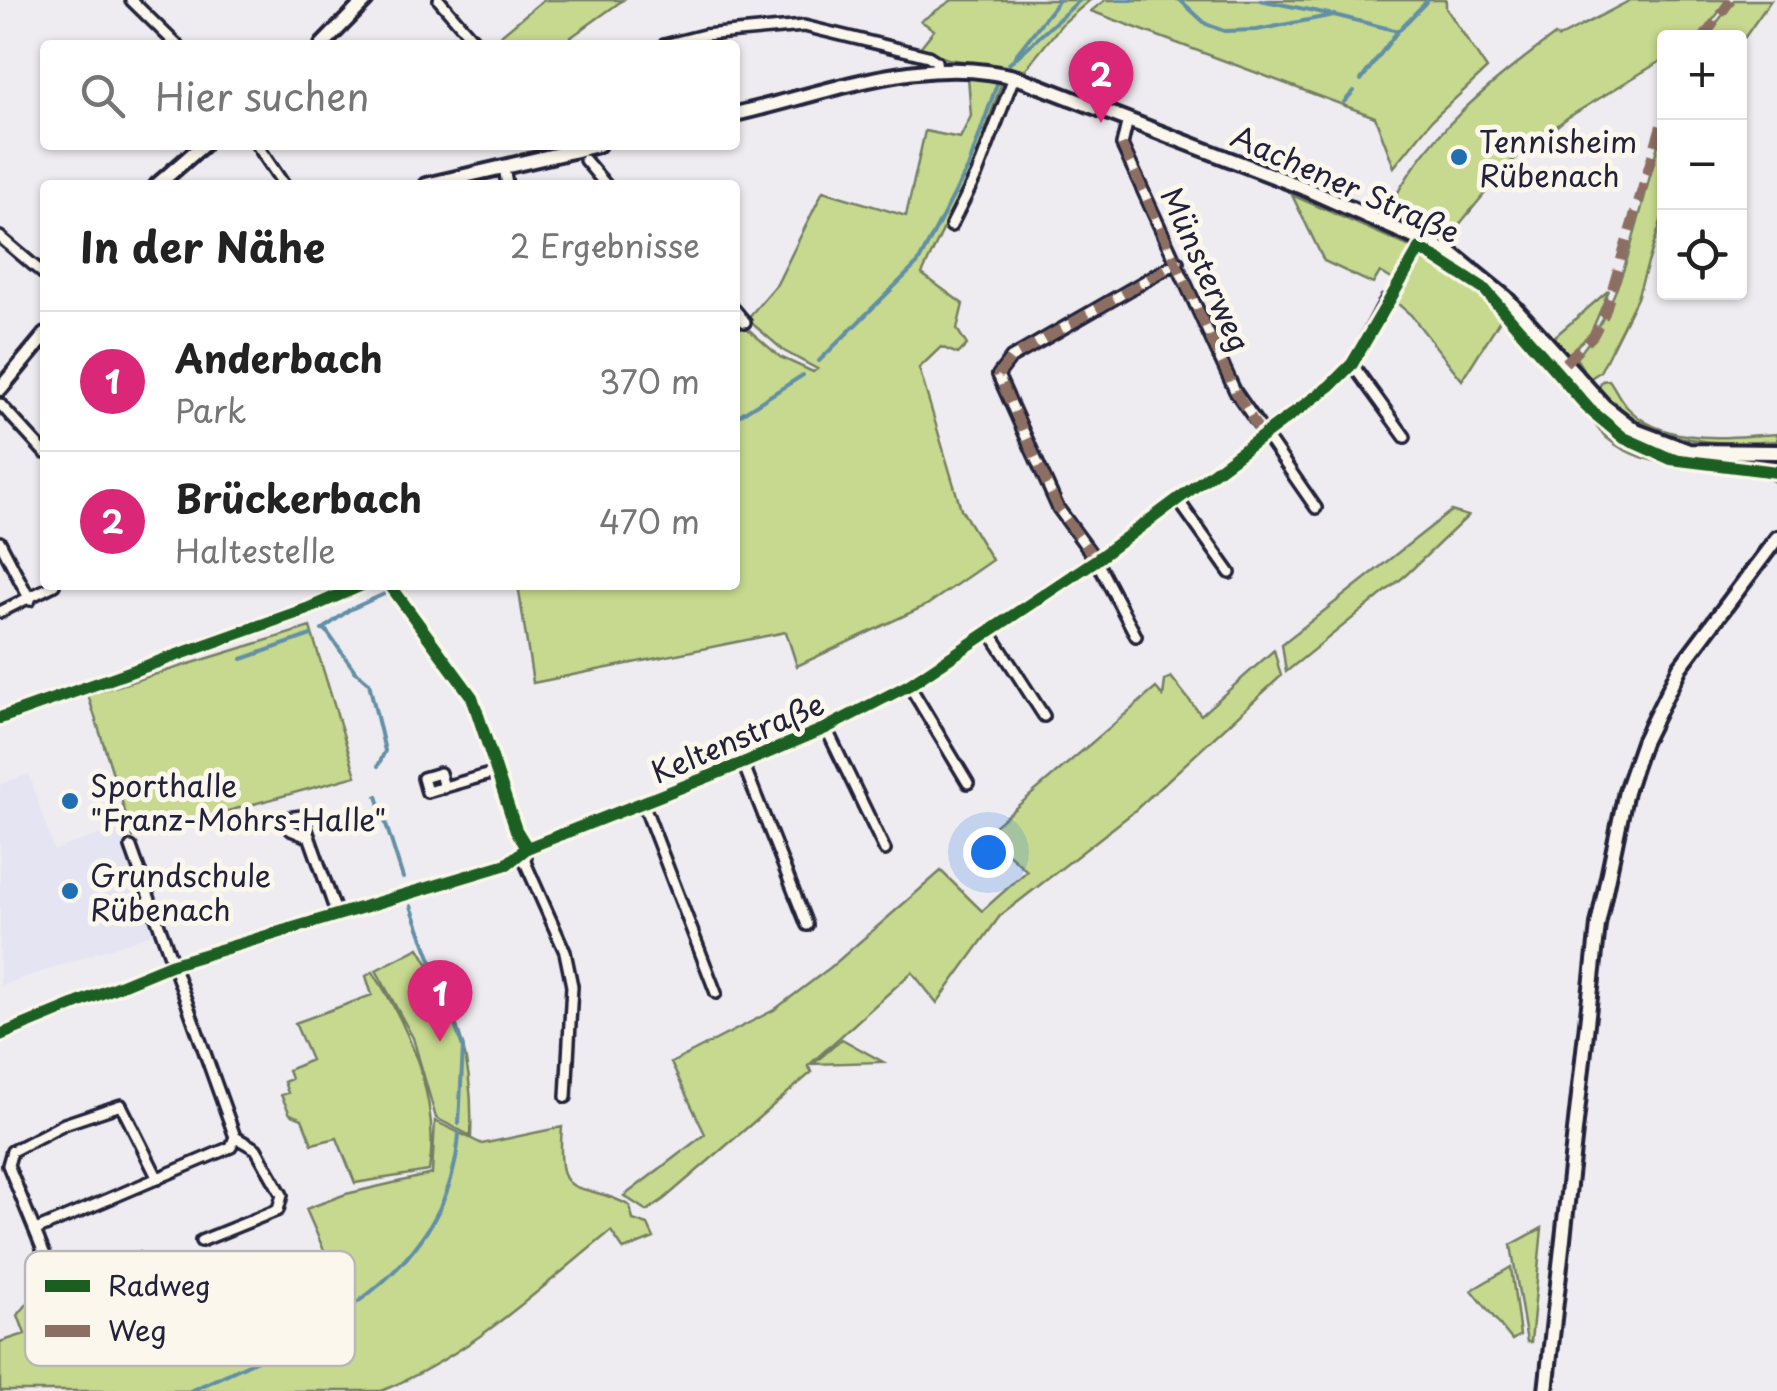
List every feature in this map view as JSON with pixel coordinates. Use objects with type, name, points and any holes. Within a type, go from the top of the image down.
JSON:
[{"type":"main road","points":[[327,40],[366,0]]},
{"type":"main road","name":"Aachener Straße","points":[[740,113],[937,69],[977,69],[1014,77],[1128,118],[1396,226],[1452,254],[1506,298],[1604,406],[1636,431],[1688,451],[1774,453]]},
{"type":"main road","points":[[163,180],[197,150]]},
{"type":"main road","points":[[448,180],[559,150]]},
{"type":"main road","points":[[0,389],[40,341]]},
{"type":"main road","points":[[1546,1391],[1598,925],[1626,792],[1643,742],[1680,667],[1777,538]]},
{"type":"street","points":[[131,0],[172,40]]},
{"type":"street","points":[[438,0],[474,40]]},
{"type":"street","points":[[684,40],[704,35],[816,27],[928,56],[936,60],[937,69]]},
{"type":"street","points":[[951,226],[977,174],[1014,77]]},
{"type":"street","name":"Münsterweg","points":[[1128,118],[1122,145],[1235,391],[1264,436]]},
{"type":"street","points":[[260,150],[281,180]]},
{"type":"street","points":[[585,160],[602,180]]},
{"type":"street","points":[[504,167],[507,180]]},
{"type":"street","points":[[0,237],[40,271]]},
{"type":"street","points":[[1136,636],[1096,560],[1058,508],[998,375],[1011,358],[1178,262]]},
{"type":"street","name":"Keltenstraße","points":[[0,1035],[170,964],[507,864],[527,848],[826,728],[909,685],[991,634],[1264,436],[1352,364],[1386,300]]},
{"type":"street","points":[[740,315],[746,322]]},
{"type":"street","points":[[1352,364],[1404,436]]},
{"type":"street","points":[[0,404],[40,447]]},
{"type":"street","points":[[1264,436],[1316,508]]},
{"type":"street","points":[[1178,500],[1230,574]]},
{"type":"street","points":[[0,542],[30,600]]},
{"type":"street","points":[[0,612],[46,590]]},
{"type":"street","points":[[0,718],[348,590]]},
{"type":"street","points":[[394,590],[462,678],[516,830],[527,848],[525,862],[566,952],[572,986],[566,1096]]},
{"type":"street","points":[[991,634],[1044,716]]},
{"type":"street","points":[[909,685],[968,782]]},
{"type":"street","name":"Keltenstraße","points":[[826,728],[885,850]]},
{"type":"street","name":"Keltenstraße","points":[[743,763],[807,925]]},
{"type":"street","points":[[444,788],[497,772]]},
{"type":"street","name":"Keltenstraße","points":[[643,803],[716,993]]},
{"type":"street","points":[[308,836],[337,915]]},
{"type":"street","points":[[36,1230],[232,1147],[235,1137],[130,847]]},
{"type":"street","points":[[44,1251],[8,1157],[64,1124],[121,1105],[158,1179]]},
{"type":"street","points":[[201,1242],[278,1210],[282,1204],[282,1195],[256,1149],[235,1137]]},
{"type":"shaded area","name":"Grundschule Rübenach","points":[[29,774],[54,850],[119,828],[155,933],[0,986],[0,784]]},
{"type":"green space","points":[[543,0],[623,0],[567,40],[495,40]]},
{"type":"green space","points":[[952,0],[1090,0],[1062,24],[1025,70],[948,59],[919,49],[934,30],[921,21]]},
{"type":"green space","points":[[1105,0],[1446,0],[1446,8],[1487,69],[1432,120],[1394,167],[1375,117],[1091,11]]},
{"type":"green space","points":[[1631,0],[1728,0],[1705,30],[1657,30],[1657,63],[1567,118],[1510,163],[1444,243],[1387,213],[1419,160],[1459,114],[1555,35],[1558,38]]},
{"type":"green space","points":[[1734,0],[1771,0],[1747,34],[1747,30],[1711,30]]},
{"type":"green space","points":[[968,76],[1002,82],[972,169],[922,274],[963,304],[957,329],[967,345],[958,354],[941,347],[919,368],[961,509],[992,560],[927,605],[797,666],[786,632],[533,683],[519,590],[740,590],[740,322],[780,357],[813,372],[817,369],[784,351],[747,319],[777,284],[823,191],[906,216],[925,131],[960,138],[971,116]]},
{"type":"green space","points":[[1657,150],[1657,234],[1637,298],[1600,372],[1589,379],[1576,358],[1608,308],[1640,215]]},
{"type":"green space","points":[[1292,195],[1415,249],[1395,281],[1380,272],[1373,284],[1324,261]]},
{"type":"green space","points":[[1420,252],[1462,275],[1505,312],[1462,380],[1411,315],[1390,297]]},
{"type":"green space","points":[[1609,290],[1590,335],[1567,355],[1553,338]]},
{"type":"green space","points":[[1609,380],[1626,406],[1658,428],[1697,437],[1777,434],[1777,441],[1703,441],[1659,431],[1638,421],[1598,390],[1602,381]]},
{"type":"green space","points":[[1588,403],[1664,451],[1685,457],[1651,449],[1628,439]]},
{"type":"green space","points":[[1588,410],[1613,431],[1655,453],[1769,472],[1777,475],[1777,485],[1745,473],[1687,467],[1627,451],[1603,435]]},
{"type":"green space","points":[[1700,459],[1777,463],[1777,470],[1751,465]]},
{"type":"green space","points":[[1451,511],[1468,516],[1406,575],[1286,672],[1282,644]]},
{"type":"green space","points":[[310,627],[356,776],[133,837],[88,695]]},
{"type":"green space","points":[[1274,650],[1281,676],[1131,814],[1000,916],[937,1003],[912,972],[808,1066],[812,1072],[664,1199],[647,1211],[624,1196],[705,1134],[671,1063],[774,1010],[831,967],[941,871],[982,911],[1027,871],[986,833],[1156,688],[1163,696],[1165,681],[1171,677],[1201,715]]},
{"type":"green space","points":[[419,948],[444,994],[461,1038],[470,1084],[471,1136],[436,1118],[413,1038],[376,970]]},
{"type":"green space","points":[[373,972],[399,1017],[419,1067],[431,1119],[432,1145],[429,1171],[355,1183],[337,1138],[312,1144],[302,1119],[290,1114],[281,1095],[288,1093],[284,1082],[291,1079],[288,1070],[311,1060],[295,1023],[372,995],[366,976]]},
{"type":"green space","points":[[842,1039],[883,1062],[813,1064]]},
{"type":"green space","points":[[435,1121],[482,1144],[562,1127],[562,1169],[567,1180],[630,1206],[633,1220],[648,1225],[654,1238],[624,1250],[611,1231],[473,1341],[381,1391],[0,1391],[0,1342],[25,1334],[25,1366],[355,1366],[355,1251],[324,1251],[306,1209],[346,1194],[432,1174]]},
{"type":"green space","points":[[1542,1228],[1531,1342],[1527,1342],[1511,1245]]},
{"type":"green space","points":[[1511,1267],[1520,1335],[1512,1340],[1472,1290]]},
{"type":"green space","points":[[25,1307],[25,1334],[18,1315]]},
{"type":"waterway","points":[[1015,56],[1059,0]]},
{"type":"waterway","points":[[1009,64],[1080,0]]},
{"type":"waterway","points":[[1117,0],[1133,0]]},
{"type":"waterway","points":[[1180,0],[1206,24],[1224,31],[1257,30],[1334,15],[1398,31],[1428,0]]},
{"type":"waterway","points":[[1260,0],[1329,14]]},
{"type":"waterway","points":[[1361,80],[1397,32]]},
{"type":"waterway","points":[[819,361],[918,263],[968,168],[997,84]]},
{"type":"waterway","points":[[1344,102],[1354,91]]},
{"type":"waterway","points":[[740,415],[803,375]]},
{"type":"waterway","points":[[322,630],[349,610],[393,590]]},
{"type":"waterway","points":[[325,629],[355,671],[369,683],[385,751],[378,766]]},
{"type":"waterway","points":[[242,659],[311,635]]},
{"type":"waterway","points":[[377,796],[403,878]]},
{"type":"waterway","points":[[411,906],[463,1047],[459,1123]]},
{"type":"waterway","points":[[355,1303],[400,1266],[429,1228],[449,1185],[459,1134]]},
{"type":"waterway","points":[[190,1391],[243,1366]]},
{"type":"marked path","points":[[1709,30],[1731,0]]},
{"type":"marked path","points":[[1565,363],[1593,336],[1605,313],[1663,120]]},
{"type":"marked path","points":[[1122,145],[1235,391],[1263,437]]},
{"type":"marked path","points":[[1096,560],[1058,508],[998,375],[1011,358],[1178,262]]},
{"type":"cycle path","points":[[0,1035],[170,965],[507,864],[527,848],[826,728],[909,685],[1096,560],[1330,386],[1352,364],[1420,248],[1485,290],[1589,409],[1624,438],[1671,459],[1777,472]]},
{"type":"cycle path","points":[[0,718],[351,590]]},
{"type":"cycle path","points":[[394,590],[472,697],[516,830],[527,848]]},
{"type":"place","name":"Brückerbach","points":[[1101,123]]},
{"type":"place","name":"Tennisheim Rübenach","points":[[1459,157]]},
{"type":"place","name":"Sporthalle \"Franz-Mohrs-Halle\"","points":[[70,801]]},
{"type":"place","name":"Grundschule Rübenach","points":[[70,891]]},
{"type":"place","name":"Anderbach","points":[[440,1042]]}]
